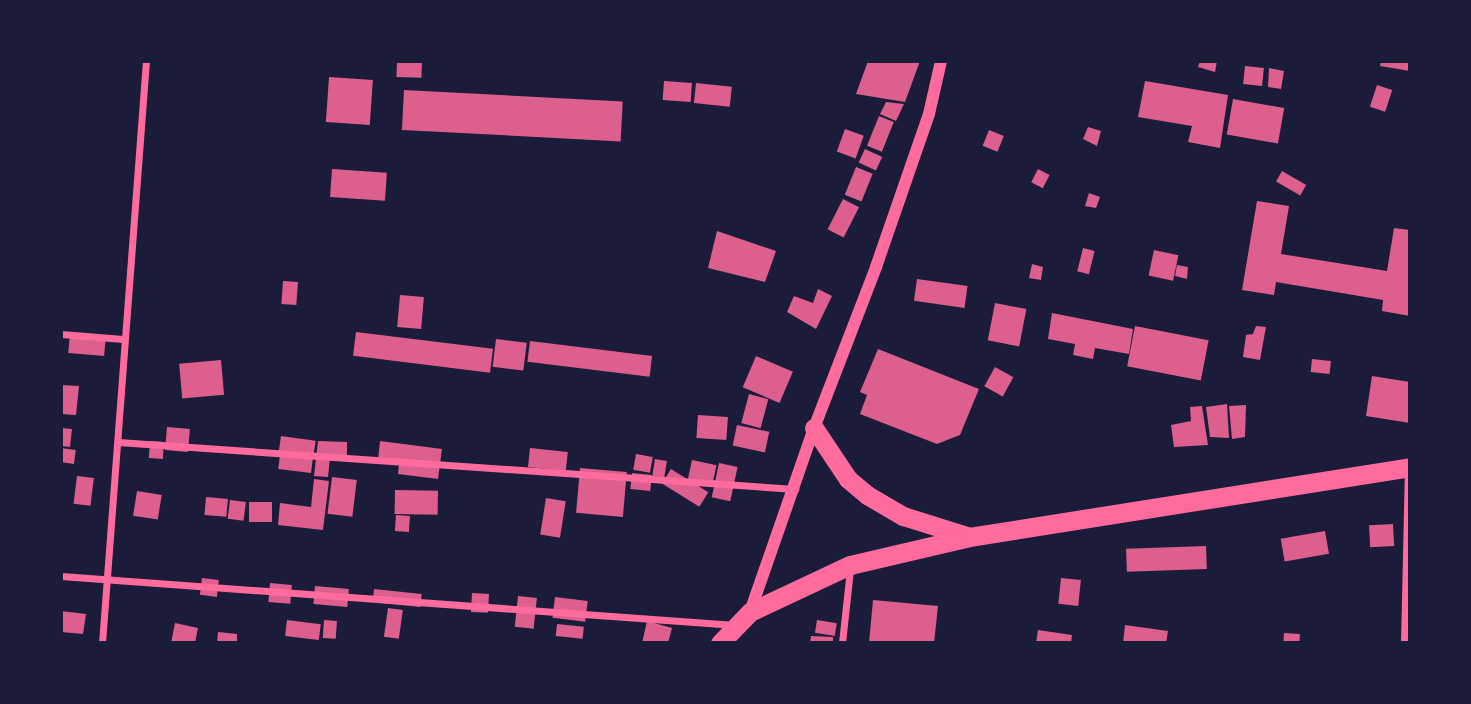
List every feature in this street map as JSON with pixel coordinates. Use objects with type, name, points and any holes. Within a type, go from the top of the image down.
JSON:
[{"type":"highway","points":[[814,428],[848,479],[867,495],[904,516],[969,537]]},
{"type":"highway","points":[[720,643],[743,618],[850,565],[969,537],[1409,467]]},
{"type":"street","points":[[102,643],[146,61]]},
{"type":"street","points":[[61,576],[743,618],[795,489],[814,428],[876,267],[929,114],[941,61]]},
{"type":"street","points":[[61,334],[123,338]]},
{"type":"street","points":[[118,442],[795,489]]},
{"type":"street","points":[[1404,643],[1407,626],[1409,467]]},
{"type":"street","points":[[842,643],[850,565]]},
{"type":"building","points":[[397,61],[422,62],[421,78],[396,77]]},
{"type":"building","points":[[868,61],[920,61],[905,102],[856,94]]},
{"type":"building","points":[[1200,61],[1217,61],[1215,72],[1198,67]]},
{"type":"building","points":[[1381,61],[1410,61],[1410,71],[1380,66]]},
{"type":"building","points":[[1245,66],[1264,68],[1262,86],[1243,84]]},
{"type":"building","points":[[1269,68],[1284,71],[1281,89],[1268,87]]},
{"type":"building","points":[[329,77],[373,80],[370,125],[326,122]]},
{"type":"building","points":[[664,81],[692,83],[691,102],[663,100]]},
{"type":"building","points":[[1145,81],[1228,95],[1220,148],[1188,142],[1192,126],[1138,117]]},
{"type":"building","points":[[696,83],[732,87],[730,107],[694,103]]},
{"type":"building","points":[[1377,85],[1392,90],[1385,112],[1370,107]]},
{"type":"building","points":[[404,90],[623,101],[621,141],[402,130]]},
{"type":"building","points":[[1233,99],[1284,108],[1278,143],[1227,134]]},
{"type":"building","points":[[886,102],[904,104],[896,121],[880,114]]},
{"type":"building","points":[[879,116],[894,122],[882,152],[867,146]]},
{"type":"building","points":[[1088,127],[1101,131],[1097,146],[1083,139]]},
{"type":"building","points":[[845,129],[864,136],[856,158],[837,152]]},
{"type":"building","points":[[989,130],[1004,136],[997,152],[983,146]]},
{"type":"building","points":[[865,149],[882,157],[876,171],[859,163]]},
{"type":"building","points":[[856,167],[873,174],[861,202],[845,195]]},
{"type":"building","points":[[332,169],[387,173],[385,201],[330,197]]},
{"type":"building","points":[[1038,169],[1050,175],[1043,188],[1031,182]]},
{"type":"building","points":[[1282,171],[1306,185],[1300,195],[1276,181]]},
{"type":"building","points":[[1089,193],[1100,197],[1096,208],[1085,206]]},
{"type":"building","points":[[843,199],[859,207],[844,237],[828,229]]},
{"type":"building","points":[[1257,201],[1289,206],[1281,254],[1387,271],[1394,228],[1410,230],[1410,316],[1382,311],[1383,300],[1276,282],[1274,295],[1242,290]]},
{"type":"building","points":[[717,231],[776,251],[765,282],[708,268]]},
{"type":"building","points":[[1083,248],[1095,251],[1089,274],[1077,271]]},
{"type":"building","points":[[1154,250],[1178,255],[1173,281],[1149,275]]},
{"type":"building","points":[[1032,264],[1043,267],[1041,280],[1029,278]]},
{"type":"building","points":[[1177,265],[1188,267],[1187,279],[1175,276]]},
{"type":"building","points":[[917,279],[968,286],[964,308],[914,301]]},
{"type":"building","points":[[283,281],[298,282],[296,305],[281,304]]},
{"type":"building","points":[[818,289],[832,296],[816,329],[787,312],[794,296],[813,303]]},
{"type":"building","points":[[400,295],[424,297],[421,329],[397,327]]},
{"type":"building","points":[[995,303],[1026,309],[1019,346],[988,340]]},
{"type":"building","points":[[1052,313],[1133,329],[1129,354],[1095,348],[1093,359],[1073,355],[1075,344],[1048,339]]},
{"type":"building","points":[[1135,326],[1209,340],[1201,381],[1127,366]]},
{"type":"building","points":[[1256,326],[1266,327],[1260,360],[1243,357],[1246,335],[1253,334]]},
{"type":"building","points":[[356,332],[493,349],[490,373],[353,356]]},
{"type":"building","points":[[70,333],[106,336],[104,356],[68,353]]},
{"type":"building","points":[[496,339],[527,343],[523,371],[493,367]]},
{"type":"building","points":[[530,341],[652,356],[650,377],[527,362]]},
{"type":"building","points":[[878,349],[979,389],[960,435],[937,444],[860,414],[867,395],[860,392]]},
{"type":"building","points":[[756,356],[793,372],[780,403],[743,387]]},
{"type":"building","points":[[1312,359],[1331,361],[1330,374],[1311,372]]},
{"type":"building","points":[[221,360],[224,395],[182,399],[179,364]]},
{"type":"building","points":[[995,367],[1013,377],[1003,396],[984,386]]},
{"type":"building","points":[[1372,376],[1410,382],[1410,423],[1366,416]]},
{"type":"building","points":[[61,385],[79,386],[76,415],[61,414]]},
{"type":"building","points":[[749,394],[768,399],[761,428],[741,423]]},
{"type":"building","points":[[1227,404],[1229,438],[1210,437],[1206,407]]},
{"type":"building","points":[[1246,405],[1245,437],[1232,439],[1229,406]]},
{"type":"building","points":[[1202,406],[1208,445],[1174,447],[1171,425],[1191,421],[1190,407]]},
{"type":"building","points":[[698,415],[728,417],[726,440],[696,438]]},
{"type":"building","points":[[737,425],[769,432],[765,452],[733,446]]},
{"type":"building","points":[[167,427],[190,429],[188,452],[165,450]]},
{"type":"building","points":[[61,428],[72,429],[70,447],[61,446]]},
{"type":"building","points":[[281,436],[316,441],[313,457],[279,452]]},
{"type":"building","points":[[150,441],[164,442],[163,459],[149,458]]},
{"type":"building","points":[[318,441],[347,442],[347,459],[330,458],[328,477],[314,476]]},
{"type":"building","points":[[380,441],[442,449],[438,479],[398,474],[399,462],[378,460]]},
{"type":"building","points":[[61,448],[76,450],[74,464],[61,462]]},
{"type":"building","points":[[530,448],[568,452],[566,471],[528,467]]},
{"type":"building","points":[[636,454],[653,457],[650,473],[633,470]]},
{"type":"building","points":[[280,455],[313,459],[311,473],[278,469]]},
{"type":"building","points":[[655,459],[667,461],[664,478],[652,476]]},
{"type":"building","points":[[692,460],[716,465],[713,484],[688,479]]},
{"type":"building","points":[[719,463],[738,467],[730,501],[712,497]]},
{"type":"building","points":[[580,468],[627,472],[623,517],[576,513]]},
{"type":"building","points":[[671,469],[708,492],[699,507],[662,483]]},
{"type":"building","points":[[632,473],[652,475],[650,491],[630,489]]},
{"type":"building","points":[[77,476],[94,478],[90,506],[74,504]]},
{"type":"building","points":[[332,477],[357,480],[352,517],[327,514]]},
{"type":"building","points":[[314,479],[329,481],[323,530],[278,525],[280,503],[311,507]]},
{"type":"building","points":[[395,490],[438,491],[438,515],[395,514]]},
{"type":"building","points":[[137,491],[162,495],[158,520],[133,516]]},
{"type":"building","points":[[206,497],[228,499],[226,517],[204,515]]},
{"type":"building","points":[[546,498],[566,501],[560,538],[540,535]]},
{"type":"building","points":[[230,500],[246,502],[244,521],[228,519]]},
{"type":"building","points":[[249,502],[272,502],[272,522],[249,522]]},
{"type":"building","points":[[396,515],[410,516],[409,532],[395,531]]},
{"type":"building","points":[[1393,524],[1394,546],[1370,547],[1369,525]]},
{"type":"building","points":[[1325,531],[1329,554],[1285,561],[1281,539]]},
{"type":"building","points":[[1206,546],[1207,569],[1127,572],[1126,549]]},
{"type":"building","points":[[202,578],[219,580],[217,597],[200,595]]},
{"type":"building","points":[[1061,578],[1081,580],[1078,606],[1058,604]]},
{"type":"building","points":[[270,583],[292,585],[290,604],[268,602]]},
{"type":"building","points":[[315,586],[349,589],[347,607],[313,604]]},
{"type":"building","points":[[374,589],[422,594],[420,607],[373,602]]},
{"type":"building","points":[[472,593],[489,594],[488,613],[471,612]]},
{"type":"building","points":[[518,596],[537,598],[534,629],[515,627]]},
{"type":"building","points":[[555,597],[588,601],[585,622],[552,618]]},
{"type":"building","points":[[873,600],[938,606],[934,643],[869,643]]},
{"type":"building","points":[[388,608],[403,610],[399,639],[384,637]]},
{"type":"building","points":[[61,611],[86,614],[83,634],[61,632]]},
{"type":"building","points":[[287,620],[321,624],[319,640],[285,636]]},
{"type":"building","points":[[324,620],[337,621],[336,639],[323,638]]},
{"type":"building","points":[[817,620],[837,623],[835,636],[815,633]]},
{"type":"building","points":[[647,621],[672,628],[668,643],[642,643]]},
{"type":"building","points":[[175,623],[198,628],[195,643],[171,643]]},
{"type":"building","points":[[557,624],[584,627],[583,639],[556,636]]},
{"type":"building","points":[[1125,625],[1168,631],[1166,643],[1123,643]]},
{"type":"building","points":[[1038,630],[1072,635],[1071,643],[1036,643]]},
{"type":"building","points":[[218,632],[237,634],[237,643],[217,643]]},
{"type":"building","points":[[1284,633],[1300,634],[1299,643],[1283,643]]},
{"type":"building","points":[[811,636],[833,637],[833,643],[810,643]]}]
